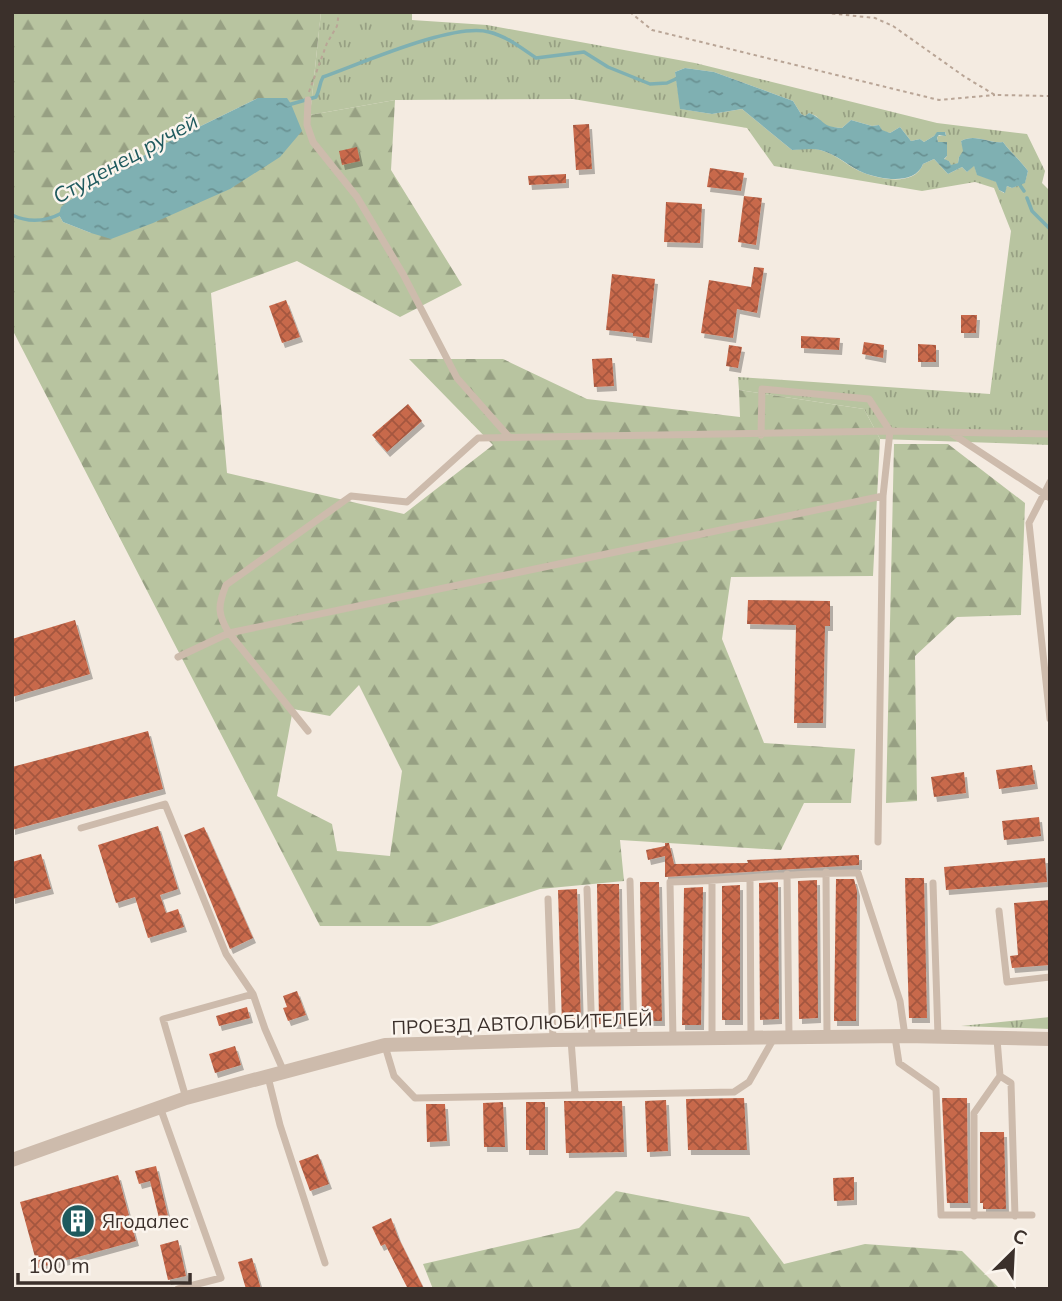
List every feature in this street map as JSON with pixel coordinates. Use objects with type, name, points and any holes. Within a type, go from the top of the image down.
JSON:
[{"type":"street","name":"ПРОЕЗД АВТОЛЮБИТЕЛЕЙ","points":[[12,1160],[160,1106],[385,1045],[751,1037],[1050,1039]]},
{"type":"lane","points":[[308,100],[307,125],[313,142],[357,197],[403,274],[457,378],[509,438]]},
{"type":"lane","points":[[761,435],[762,389],[869,399],[890,431],[883,496],[878,842]]},
{"type":"lane","points":[[308,731],[229,633],[220,618],[218,605],[226,585],[351,496],[407,502],[478,438],[890,431],[1050,434]]},
{"type":"lane","points":[[951,432],[1047,495]]},
{"type":"lane","points":[[1050,482],[1047,495],[1029,523],[1050,729]]},
{"type":"lane","points":[[178,657],[229,633],[883,496]]},
{"type":"lane","points":[[81,828],[165,804],[226,954],[253,994],[265,1029],[285,1072]]},
{"type":"lane","points":[[825,873],[827,1037]]},
{"type":"lane","points":[[673,1039],[670,882],[750,879],[786,874],[858,873],[900,1001],[899,1063],[936,1089],[941,1215],[1032,1215]]},
{"type":"lane","points":[[385,1045],[394,1076],[415,1098],[734,1092],[749,1082],[782,1037],[786,874]]},
{"type":"lane","points":[[750,879],[751,1037]]},
{"type":"lane","points":[[630,881],[634,1039]]},
{"type":"lane","points":[[712,881],[712,1038]]},
{"type":"lane","points":[[933,883],[938,1037]]},
{"type":"lane","points":[[587,889],[592,1040]]},
{"type":"lane","points":[[548,900],[552,1040]]},
{"type":"lane","points":[[999,911],[1007,982],[1050,977]]},
{"type":"lane","points":[[186,1098],[163,1019],[253,994]]},
{"type":"lane","points":[[974,1216],[975,1113],[1000,1076],[997,1038]]},
{"type":"lane","points":[[571,1040],[575,1093]]},
{"type":"lane","points":[[1000,1076],[1011,1083],[1015,1216]]},
{"type":"lane","points":[[268,1077],[280,1125],[325,1263]]},
{"type":"lane","points":[[160,1106],[221,1278],[178,1289]]},
{"type":"path","points":[[308,100],[310,86],[327,43],[337,26],[339,12]]},
{"type":"path","points":[[630,12],[652,30],[939,100],[995,94],[1050,96]]},
{"type":"path","points":[[818,12],[875,18],[894,26],[965,77],[995,94]]},
{"type":"green space","points":[[12,12],[321,12],[310,115],[395,100],[391,170],[462,285],[400,317],[297,261],[211,293],[227,473],[404,514],[493,445],[409,359],[503,359],[587,399],[740,417],[739,390],[864,409],[880,439],[873,576],[731,577],[722,639],[764,743],[855,749],[851,803],[804,803],[781,850],[620,840],[624,881],[540,889],[430,926],[320,926],[12,329]],"holes":[[[258,98],[91,233],[63,222],[59,215],[67,202],[158,147]],[[359,685],[402,771],[390,856],[337,851],[332,824],[277,796],[293,709],[330,716]]]},
{"type":"green space","points":[[321,12],[412,12],[412,20],[487,25],[695,63],[937,123],[1027,134],[1045,171],[1042,183],[1050,191],[1050,445],[880,439],[864,409],[739,390],[738,377],[990,394],[1011,231],[994,188],[975,182],[922,191],[774,166],[747,128],[573,99],[395,100],[310,115]],"holes":[[[685,68],[714,72],[793,101],[801,114],[816,116],[826,127],[842,128],[851,120],[872,126],[879,125],[882,131],[890,133],[900,127],[911,141],[920,139],[924,142],[938,132],[945,132],[946,135],[937,136],[938,142],[947,142],[947,156],[944,160],[949,161],[951,166],[958,163],[964,151],[961,141],[977,138],[1003,142],[1028,171],[1025,182],[1012,188],[1007,186],[1004,193],[999,190],[997,182],[977,174],[974,165],[967,172],[962,167],[948,174],[934,159],[923,164],[913,176],[880,178],[820,150],[792,150],[742,109],[712,114],[681,109],[675,72]]]},
{"type":"green space","points":[[894,444],[948,444],[1025,503],[1021,615],[957,617],[915,656],[917,801],[886,803]]},
{"type":"green space","points":[[1050,1017],[1050,1029],[961,1026]]},
{"type":"green space","points":[[616,1191],[749,1217],[784,1264],[865,1244],[962,1251],[1000,1289],[433,1289],[423,1264],[579,1228]]},
{"type":"water","points":[[685,68],[714,72],[793,101],[801,114],[805,116],[809,113],[830,126],[842,128],[851,120],[872,126],[879,125],[882,130],[890,133],[900,127],[911,141],[920,139],[924,142],[937,132],[945,132],[946,136],[937,137],[938,142],[947,142],[947,156],[944,159],[951,165],[958,163],[963,151],[961,141],[977,138],[1003,142],[1028,171],[1025,183],[1012,188],[1007,186],[1005,193],[999,190],[996,182],[977,175],[974,166],[967,172],[962,167],[948,174],[934,159],[906,178],[880,178],[864,173],[820,150],[792,150],[742,109],[712,114],[680,109],[675,72]]},
{"type":"water","points":[[258,98],[287,98],[302,131],[280,157],[230,189],[111,239],[63,222],[59,215],[61,207],[67,202],[158,147]]},
{"type":"building","points":[[589,124],[592,169],[576,170],[573,125]]},
{"type":"building","points":[[357,147],[360,161],[342,165],[339,151]]},
{"type":"building","points":[[710,168],[744,173],[741,191],[707,187]]},
{"type":"building","points":[[566,174],[566,183],[529,185],[528,176]]},
{"type":"building","points":[[744,196],[762,198],[756,245],[738,242]]},
{"type":"building","points":[[666,202],[702,204],[700,243],[664,242]]},
{"type":"building","points":[[754,267],[764,268],[757,313],[737,309],[733,338],[701,333],[709,280],[751,287]]},
{"type":"building","points":[[612,274],[655,279],[649,338],[606,330]]},
{"type":"building","points":[[286,300],[300,337],[282,343],[269,306]]},
{"type":"building","points":[[961,315],[977,315],[976,333],[961,333]]},
{"type":"building","points":[[801,336],[840,338],[839,350],[801,348]]},
{"type":"building","points":[[864,342],[884,345],[883,358],[862,354]]},
{"type":"building","points":[[918,344],[936,345],[936,362],[918,362]]},
{"type":"building","points":[[729,345],[742,347],[738,368],[726,366]]},
{"type":"building","points":[[612,358],[614,386],[594,387],[592,359]]},
{"type":"building","points":[[408,404],[422,421],[387,452],[372,435]]},
{"type":"building","points":[[748,600],[830,601],[830,626],[825,626],[823,723],[794,723],[796,625],[747,624]]},
{"type":"building","points":[[75,620],[90,674],[12,697],[12,639]]},
{"type":"building","points":[[148,731],[163,789],[12,830],[12,767]]},
{"type":"building","points":[[1032,765],[1035,784],[999,789],[996,770]]},
{"type":"building","points":[[964,772],[966,793],[934,797],[931,777]]},
{"type":"building","points":[[1039,817],[1041,836],[1004,840],[1002,821]]},
{"type":"building","points":[[158,826],[178,889],[160,895],[166,913],[178,909],[184,927],[148,938],[135,897],[116,903],[98,845]]},
{"type":"building","points":[[204,827],[253,938],[230,949],[184,835]]},
{"type":"building","points":[[665,843],[669,843],[674,864],[748,863],[747,860],[859,855],[859,865],[665,877],[665,856],[648,860],[646,850],[665,846]]},
{"type":"building","points":[[41,854],[51,889],[12,899],[12,862]]},
{"type":"building","points":[[1045,858],[1047,882],[946,890],[944,867]]},
{"type":"building","points":[[905,878],[924,878],[927,1018],[909,1018]]},
{"type":"building","points":[[836,879],[854,879],[857,891],[856,1021],[834,1021]]},
{"type":"building","points":[[817,880],[818,1018],[799,1019],[798,881]]},
{"type":"building","points":[[640,882],[659,882],[662,1021],[642,1021]]},
{"type":"building","points":[[778,882],[779,1019],[760,1020],[759,883]]},
{"type":"building","points":[[597,884],[619,884],[621,1024],[599,1024]]},
{"type":"building","points":[[740,885],[740,1020],[722,1020],[722,886]]},
{"type":"building","points":[[703,887],[701,1025],[682,1025],[684,888]]},
{"type":"building","points":[[577,889],[581,1024],[562,1025],[558,890]]},
{"type":"building","points":[[1050,900],[1050,965],[1012,968],[1010,956],[1018,955],[1014,903]]},
{"type":"building","points":[[297,991],[306,1015],[288,1021],[283,1008],[287,1007],[283,996]]},
{"type":"building","points":[[247,1007],[250,1018],[219,1026],[216,1016]]},
{"type":"building","points":[[235,1046],[241,1065],[215,1073],[209,1054]]},
{"type":"building","points":[[744,1098],[747,1150],[688,1150],[686,1099]]},
{"type":"building","points":[[942,1098],[967,1098],[968,1203],[947,1203]]},
{"type":"building","points":[[666,1100],[668,1151],[647,1152],[645,1101]]},
{"type":"building","points":[[564,1101],[622,1101],[624,1152],[566,1153]]},
{"type":"building","points":[[503,1102],[505,1147],[484,1147],[483,1103]]},
{"type":"building","points":[[526,1102],[545,1102],[545,1150],[526,1150]]},
{"type":"building","points":[[426,1104],[445,1104],[447,1141],[427,1142]]},
{"type":"building","points":[[980,1132],[1004,1132],[1006,1209],[983,1209],[983,1203],[980,1203]]},
{"type":"building","points":[[318,1154],[329,1184],[310,1191],[299,1161]]},
{"type":"building","points":[[156,1166],[168,1216],[159,1218],[150,1181],[139,1184],[135,1171]]},
{"type":"building","name":"Ягодалес","points":[[118,1175],[136,1241],[38,1268],[20,1202]]},
{"type":"building","points":[[854,1177],[854,1200],[834,1201],[833,1178]]},
{"type":"building","points":[[391,1218],[424,1289],[408,1289],[385,1244],[381,1246],[372,1227]]},
{"type":"building","points":[[178,1240],[186,1276],[168,1280],[160,1245]]},
{"type":"building","points":[[252,1258],[261,1289],[246,1289],[238,1262]]},
{"type":"waterway","name":"Студенец ручей","points":[[288,105],[316,97],[323,77],[431,38],[473,31],[502,36],[536,58],[584,52],[608,67],[650,84],[667,83],[678,78]]},
{"type":"waterway","name":"Студенец ручей","points":[[1017,181],[1024,191]]},
{"type":"waterway","name":"Студенец ручей","points":[[1027,198],[1032,211],[1050,229]]},
{"type":"waterway","name":"Студенец ручей","points":[[12,215],[37,220],[62,213]]},
{"type":"place","name":"Ягодалес","points":[[78,1221]]}]
